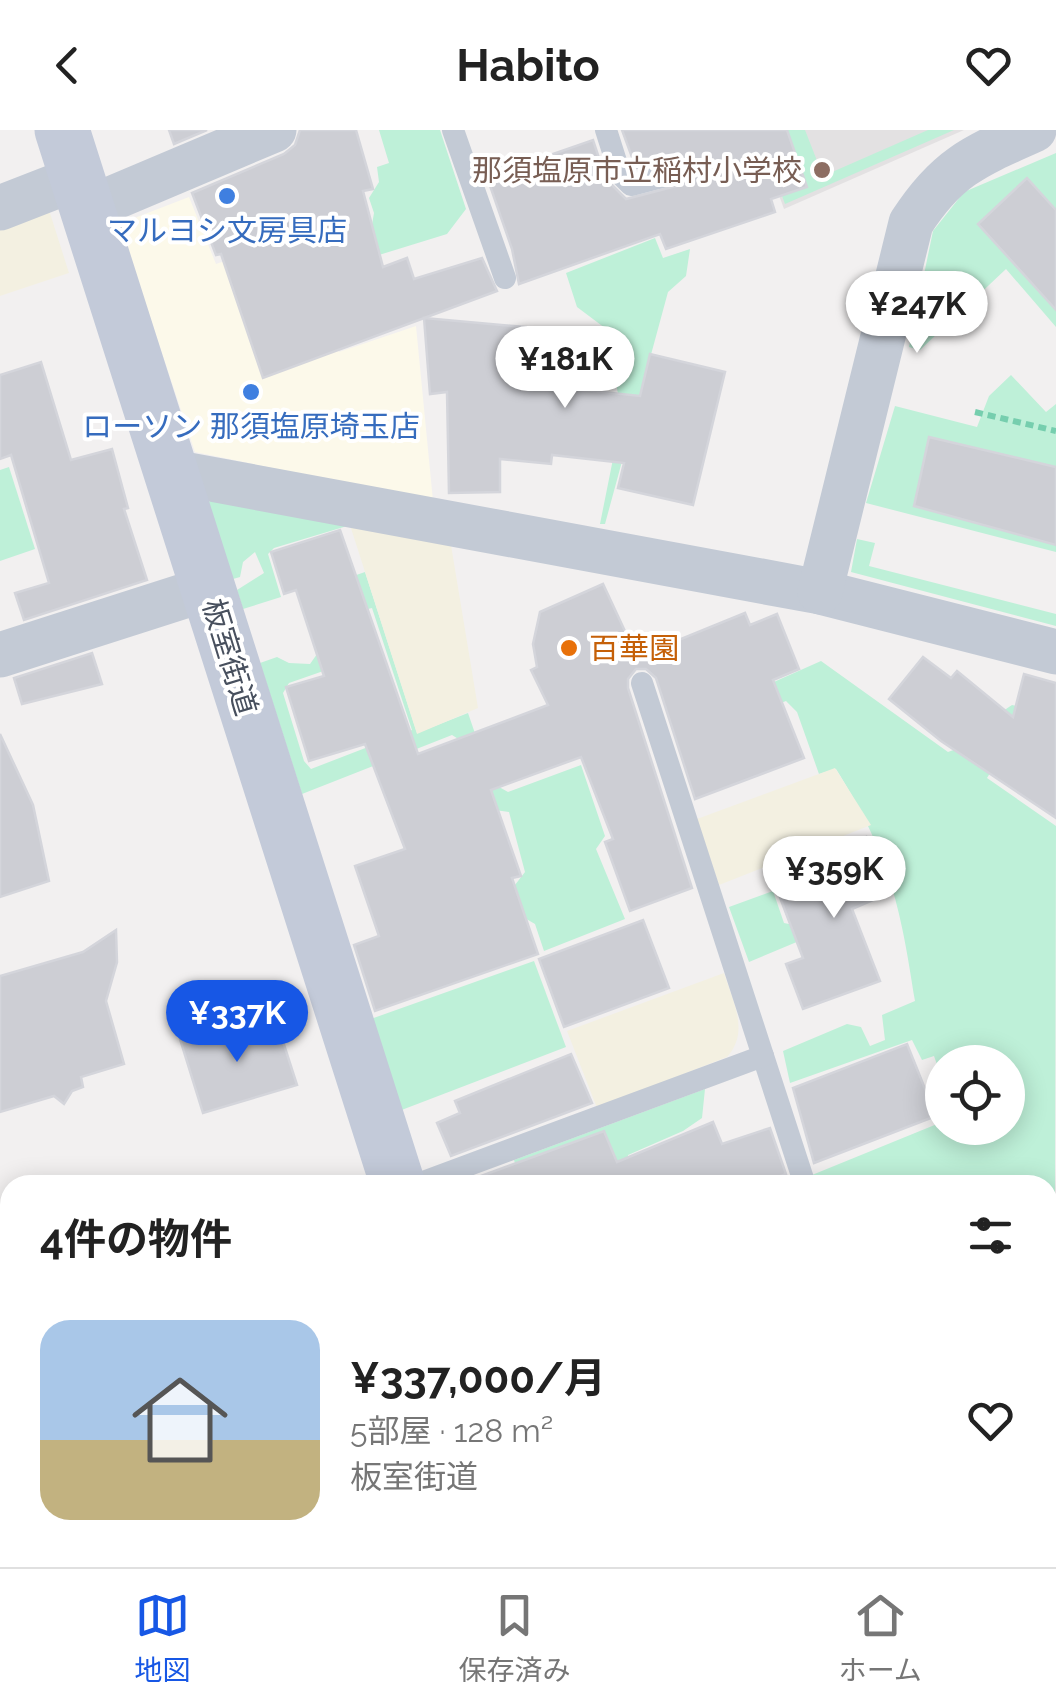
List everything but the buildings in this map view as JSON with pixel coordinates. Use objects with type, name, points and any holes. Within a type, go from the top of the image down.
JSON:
[{"type":"main road","name":"板室街道","points":[[75,172],[395,1175]]},
{"type":"street","points":[[0,208],[75,172],[274,130]]},
{"type":"street","points":[[820,592],[911,223],[934,187],[964,160],[1034,130]]},
{"type":"street","points":[[173,472],[820,592],[1056,652]]},
{"type":"street","points":[[0,655],[209,588]]},
{"type":"lane","points":[[453,130],[505,278]]},
{"type":"lane","points":[[606,130],[620,174],[630,185],[677,174]]},
{"type":"lane","points":[[642,682],[802,1175]]},
{"type":"lane","points":[[442,1175],[763,1056]]},
{"type":"path","points":[[976,412],[1056,431]]},
{"type":"shaded area","name":"那須塩原市立稲村小学校","points":[[755,130],[964,130],[784,209]]},
{"type":"shaded area","points":[[189,197],[216,264],[299,235],[339,352],[416,326],[433,501],[195,452],[119,224]]},
{"type":"green space","points":[[379,130],[440,130],[466,209],[447,234],[366,259],[374,213],[369,198],[379,182],[377,167],[389,163]]},
{"type":"green space","points":[[758,130],[805,130],[823,176],[928,130],[954,130],[785,204]]},
{"type":"green space","points":[[1056,153],[1056,327],[1006,269],[920,350],[909,347],[933,231],[964,192]]},
{"type":"green space","points":[[655,238],[663,258],[690,249],[686,276],[668,292],[605,524],[600,524],[622,414],[605,328],[577,307],[566,273]]},
{"type":"green space","points":[[1011,375],[1046,412],[1056,404],[1056,552],[866,503],[895,406],[977,427],[989,396]]},
{"type":"green space","points":[[9,467],[35,549],[0,561],[0,470]]},
{"type":"green space","points":[[212,499],[347,526],[274,548],[268,554],[281,597],[243,609],[237,590],[264,573],[255,552],[243,562],[240,577],[233,579],[208,503]]},
{"type":"green space","points":[[857,539],[875,543],[869,566],[1056,614],[1056,626],[851,572]]},
{"type":"green space","points":[[365,572],[417,733],[468,713],[492,783],[508,792],[581,765],[605,836],[596,849],[625,919],[544,951],[535,924],[516,913],[508,894],[525,872],[509,812],[488,809],[463,742],[452,735],[302,794],[260,663],[277,657],[289,663],[310,664],[322,647],[332,668],[289,683],[283,693],[304,761],[311,769],[412,730],[372,608],[340,616],[330,584]]},
{"type":"green space","points":[[821,661],[948,752],[966,743],[1012,705],[1056,715],[1021,723],[987,778],[1056,826],[1055,1175],[812,1175],[925,1129],[925,1145],[1025,1145],[1025,1045],[925,1045],[922,1060],[912,1040],[790,1083],[783,1051],[847,1024],[861,1027],[870,1046],[885,1040],[882,1015],[915,1001],[890,880],[854,799],[836,769],[819,774],[797,712],[786,701],[694,736],[689,720]]},
{"type":"green space","points":[[773,891],[784,923],[823,931],[749,962],[729,907]]},
{"type":"green space","points":[[534,961],[566,1047],[399,1111],[368,1020]]},
{"type":"green space","points":[[705,1089],[702,1118],[683,1131],[628,1155],[627,1175],[573,1170],[560,1175],[519,1175],[514,1160]]},
{"type":"sand","points":[[49,210],[69,273],[0,296],[0,221]]},
{"type":"sand","points":[[349,522],[450,539],[478,708],[417,734]]},
{"type":"sand","points":[[835,768],[871,825],[719,885],[697,819]]},
{"type":"sand","points":[[724,973],[739,1027],[727,1057],[597,1108],[567,1031]]},
{"type":"place","name":"那須塩原市立稲村小学校","points":[[822,170]]},
{"type":"place","name":"マルヨシ文房具店","points":[[227,196]]},
{"type":"place","name":"ローソン 那須塩原埼玉店","points":[[251,392]]},
{"type":"place","name":"百華園","points":[[569,648]]}]
